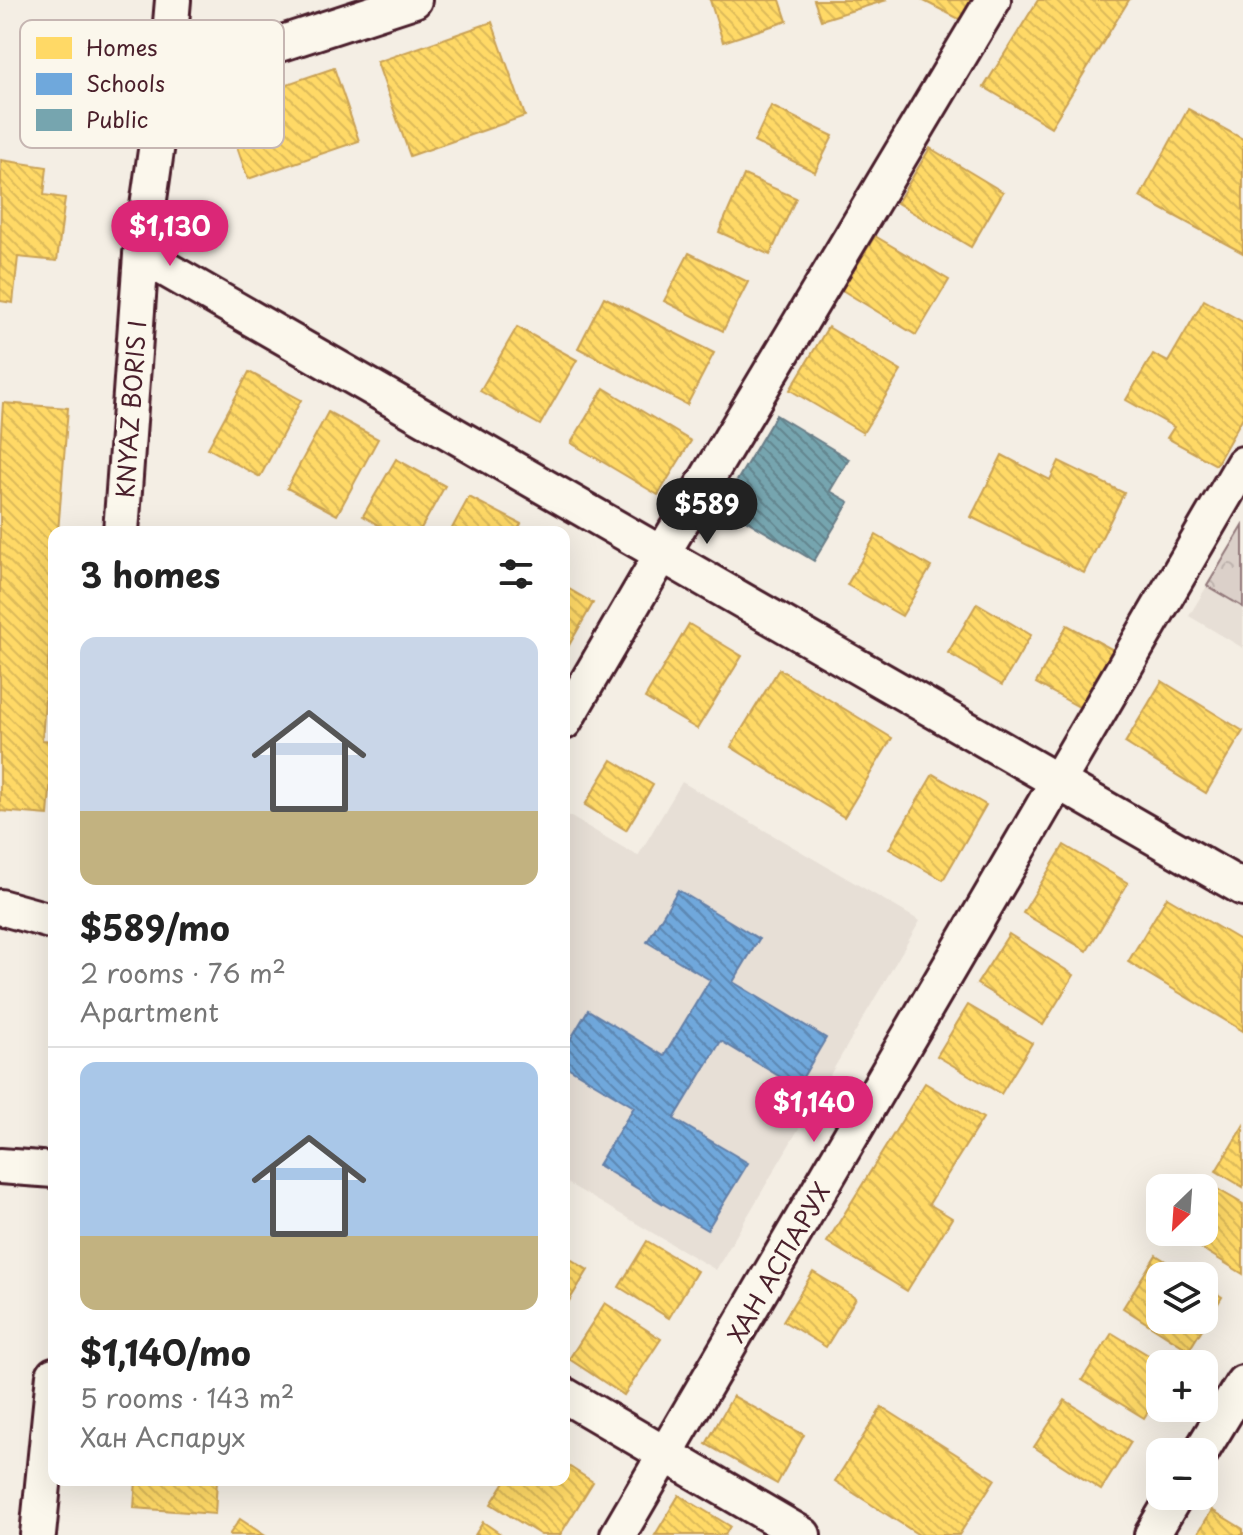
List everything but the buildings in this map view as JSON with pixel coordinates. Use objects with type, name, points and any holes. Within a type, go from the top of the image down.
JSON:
[{"type":"street","name":"KNYAZ BORIS I","points":[[171,20],[173,0]]},
{"type":"street","points":[[284,42],[414,0]]},
{"type":"street","points":[[570,712],[993,0]]},
{"type":"street","name":"KNYAZ BORIS I","points":[[121,526],[141,255],[156,148]]},
{"type":"street","points":[[141,255],[1243,888]]},
{"type":"street","name":"ХАН АСПАРУХ","points":[[618,1535],[1243,464]]},
{"type":"street","points":[[0,907],[48,920]]},
{"type":"street","points":[[0,1166],[48,1170]]},
{"type":"street","points":[[1210,1438],[1243,1383]]},
{"type":"street","points":[[570,1398],[803,1535]]},
{"type":"street","points":[[38,1535],[48,1435]]},
{"type":"street","points":[[1152,1535],[1167,1510]]},
{"type":"shaded area","points":[[1243,526],[1243,648],[1189,616]]},
{"type":"shaded area","points":[[682,782],[920,921],[716,1270],[570,1185],[570,816],[638,856]]},
{"type":"green space","points":[[1243,526],[1243,607],[1207,586]]}]
